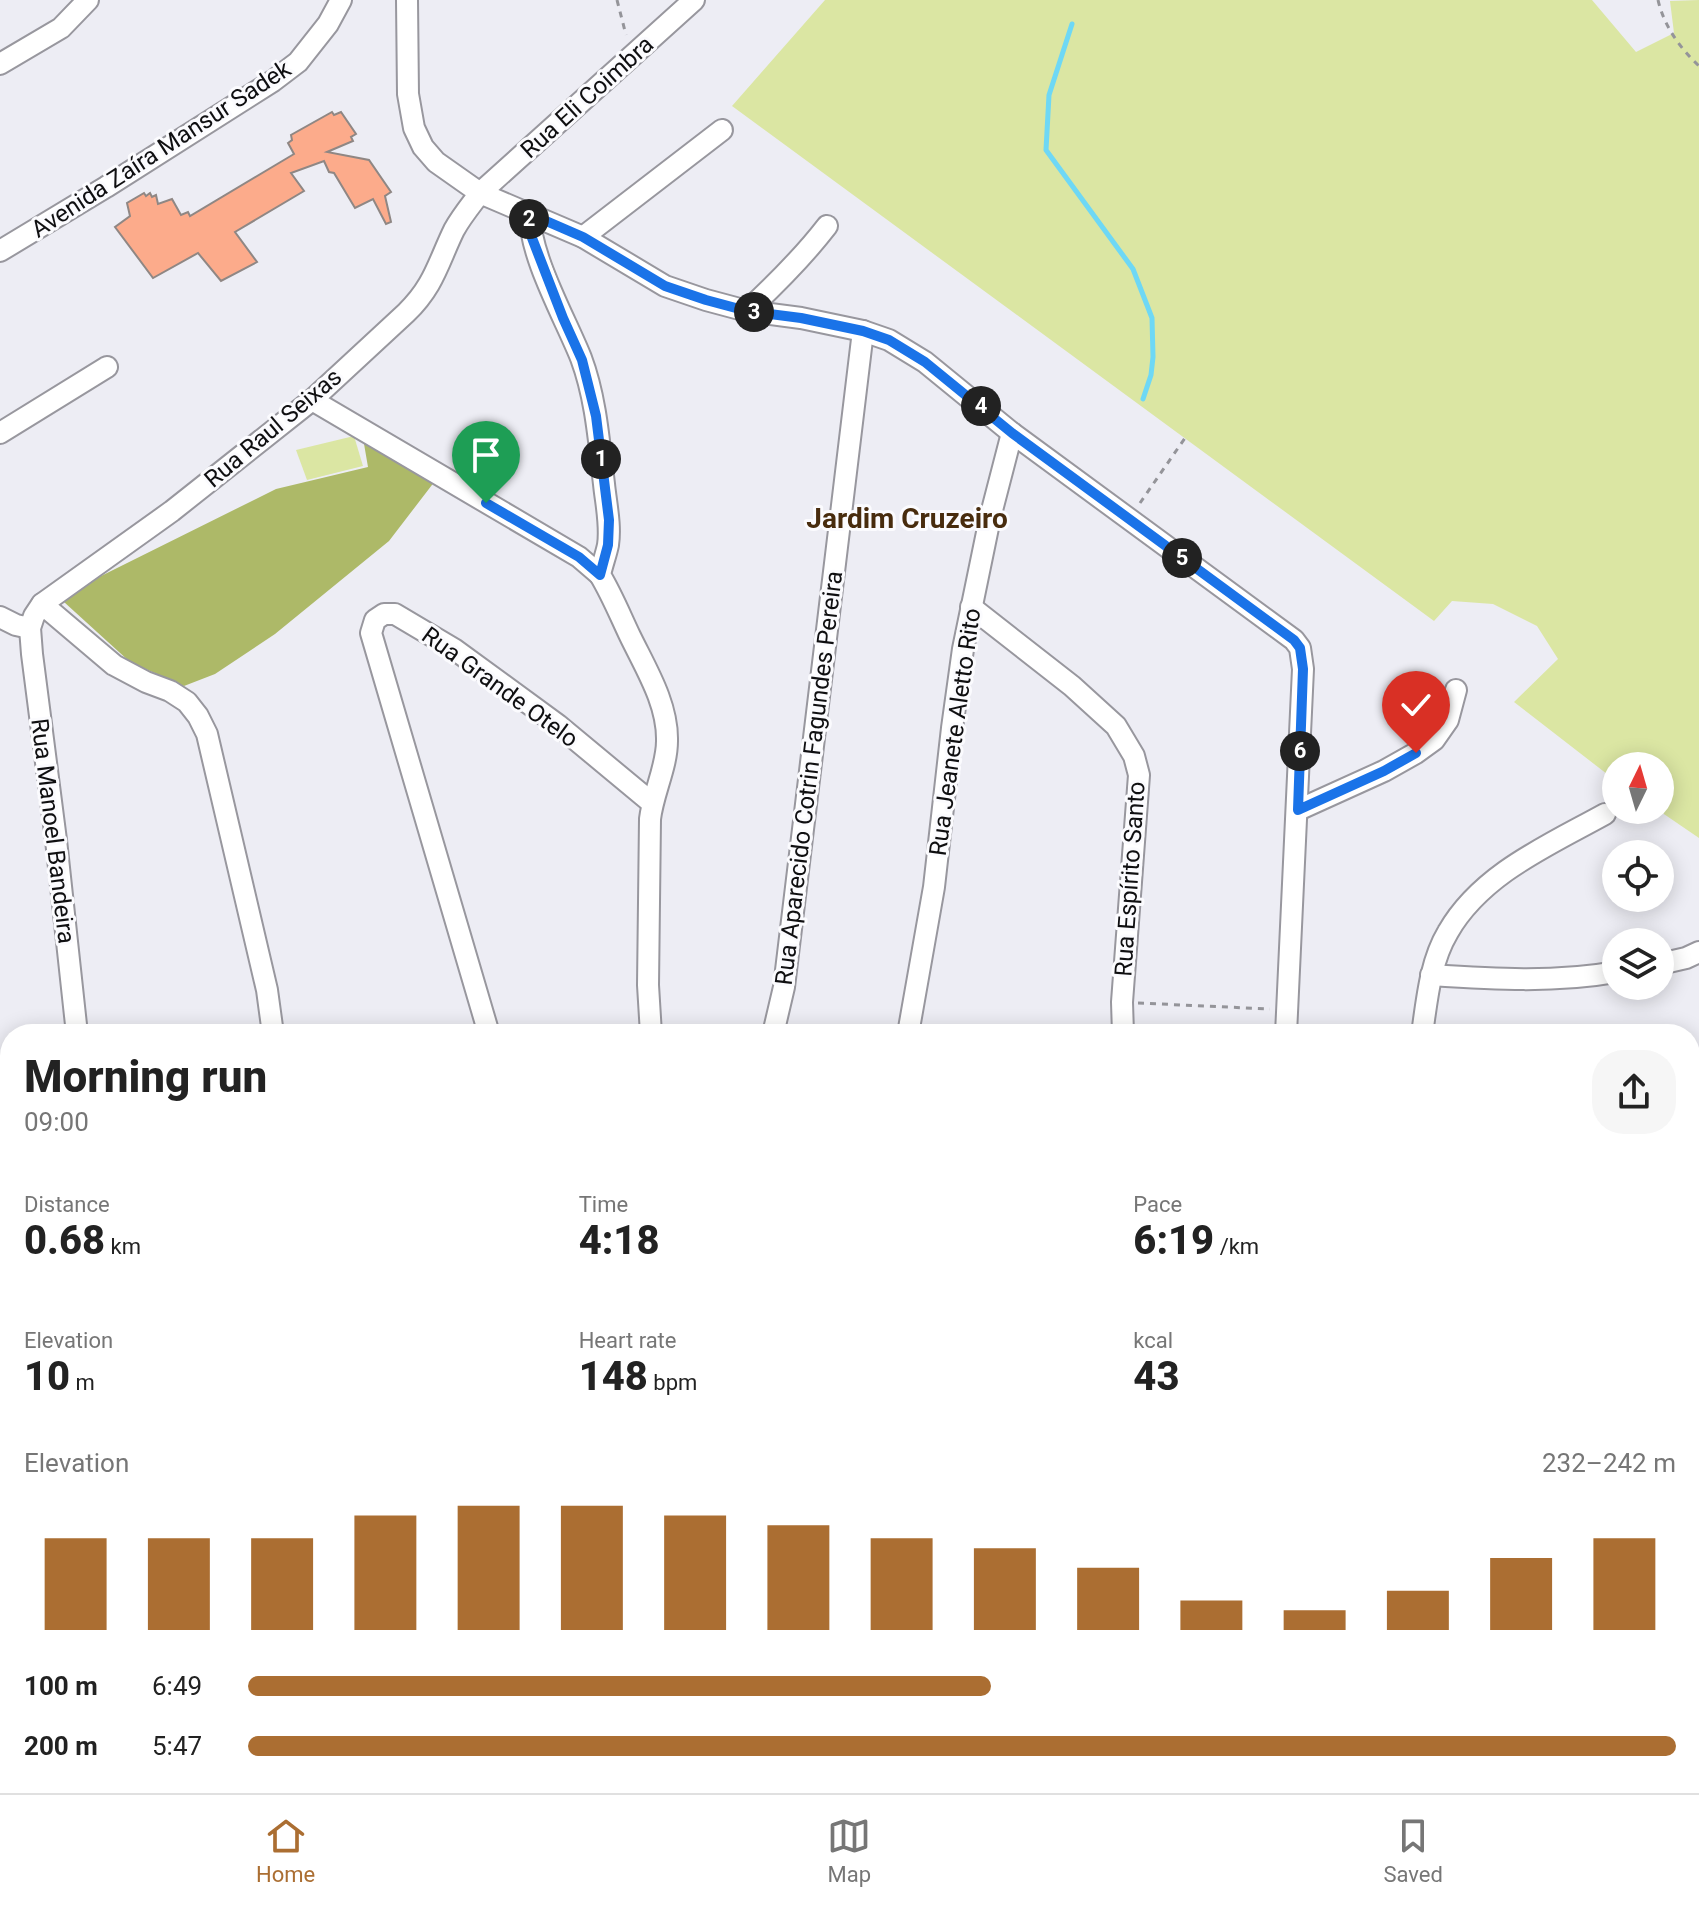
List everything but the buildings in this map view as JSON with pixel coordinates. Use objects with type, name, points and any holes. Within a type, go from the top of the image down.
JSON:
[{"type":"street","points":[[0,64],[61,28],[88,0]]},
{"type":"street","name":"Avenida Zaíra Mansur Sadek","points":[[0,251],[273,81],[298,62],[328,24],[341,0]]},
{"type":"street","points":[[407,0],[408,94],[414,128],[423,147],[436,162],[480,193],[583,237],[665,286],[747,311],[801,318],[863,331],[889,340],[925,362],[1012,433],[1294,640],[1300,648],[1303,669],[1286,1024]]},
{"type":"street","name":"Rua Eli Coimbra","points":[[480,193],[694,0]]},
{"type":"street","points":[[583,237],[722,130]]},
{"type":"street","name":"Rua Raul Seixas","points":[[30,628],[42,604],[172,511],[312,400],[419,300],[430,285],[455,228],[480,193]]},
{"type":"street","points":[[530,214],[532,238],[582,360],[596,416],[609,520],[608,545],[600,575]]},
{"type":"street","points":[[747,311],[808,251],[827,226]]},
{"type":"street","name":"Rua Aparecido Cotrin Fagundes Pereira","points":[[775,1024],[784,987],[863,331]]},
{"type":"street","points":[[0,433],[107,367]]},
{"type":"street","points":[[312,400],[579,557],[600,575],[614,600],[653,682],[665,716],[667,745],[650,819],[650,1024]]},
{"type":"street","name":"Rua Jeanete Aletto Rito","points":[[910,1024],[934,887],[952,728],[971,607],[1012,433]]},
{"type":"street","points":[[42,604],[114,665],[170,691],[187,702],[198,716],[211,749],[267,990],[272,1024]]},
{"type":"street","name":"Rua Espírito Santo","points":[[971,607],[1072,686],[1116,726],[1134,756],[1139,775],[1123,1024]]},
{"type":"street","name":"Rua Grande Otelo","points":[[486,1024],[378,659],[371,633],[375,620],[384,614],[395,614],[454,649],[558,725],[652,803]]},
{"type":"street","points":[[0,617],[30,628]]},
{"type":"street","name":"Rua Manoel Bandeira","points":[[30,628],[76,1024]]},
{"type":"street","points":[[1298,810],[1384,771],[1434,740],[1448,720],[1456,690]]},
{"type":"street","points":[[1424,1024],[1431,975],[1446,934],[1467,903],[1498,877],[1602,816]]},
{"type":"street","points":[[1674,961],[1699,952]]},
{"type":"street","points":[[1431,975],[1492,979],[1602,973]]},
{"type":"path","points":[[617,0],[630,59]]},
{"type":"path","points":[[1658,0],[1666,23],[1699,66]]},
{"type":"path","points":[[1129,519],[1185,438]]},
{"type":"path","points":[[1122,1002],[1287,1010]]},
{"type":"green space","points":[[825,0],[1592,0],[1636,52],[1674,33],[1670,1],[1699,0],[1699,838],[1674,821],[1674,752],[1602,752],[1602,770],[1514,702],[1558,659],[1537,626],[1493,604],[1452,601],[1434,621],[732,106]]},
{"type":"green space","points":[[354,436],[363,466],[307,480],[296,450]]},
{"type":"green space","points":[[363,438],[435,481],[389,541],[275,634],[215,674],[184,686],[130,662],[64,602],[101,576],[276,489],[368,467]]},
{"type":"waterway","points":[[1072,24],[1049,95],[1046,150],[1133,269],[1152,318],[1153,357],[1143,399]]},
{"type":"district","name":"Jardim Cruzeiro","points":[[907,518]]},
{"type":"route","points":[[486,503],[579,557],[600,575],[608,545],[609,520],[596,416],[582,360],[532,238],[530,214],[583,237],[665,286],[747,311],[801,318],[863,331],[889,340],[925,362],[1012,433],[1294,640],[1303,657],[1298,810],[1416,753]]}]
